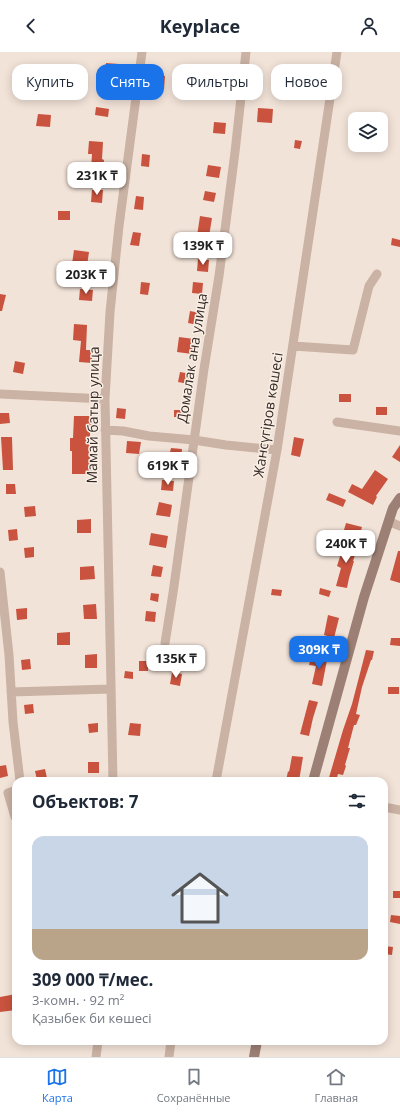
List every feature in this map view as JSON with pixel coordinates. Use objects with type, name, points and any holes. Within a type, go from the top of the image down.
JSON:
[{"type":"main road","points":[[314,777],[364,598],[390,522],[393,508],[400,498]]},
{"type":"main road","points":[[254,1057],[256,1045]]},
{"type":"street","name":"Мамай батыр улица","points":[[113,777],[105,399],[111,304],[142,52]]},
{"type":"street","name":"Домалак ана улица","points":[[165,643],[221,261],[246,52]]},
{"type":"street","name":"Жансүгіров көшесі","points":[[217,777],[277,450],[337,52]]},
{"type":"street","points":[[293,346],[353,350],[369,286],[378,274]]},
{"type":"street","points":[[0,394],[105,399]]},
{"type":"street","points":[[337,422],[400,430]]},
{"type":"street","points":[[105,430],[277,450]]},
{"type":"street","points":[[390,522],[400,526]]},
{"type":"street","points":[[0,572],[4,656],[11,692],[20,777]]},
{"type":"street","points":[[11,692],[110,689]]},
{"type":"street","points":[[12,792],[8,793],[12,807]]},
{"type":"street","points":[[388,808],[400,810]]},
{"type":"street","points":[[96,1057],[98,1045]]},
{"type":"street","points":[[169,1057],[170,1045]]},
{"type":"building","points":[[96,107],[109,109],[108,117],[95,115]]},
{"type":"building","points":[[258,108],[273,109],[272,123],[257,122]]},
{"type":"building","points":[[38,114],[51,115],[50,127],[36,126]]},
{"type":"building","points":[[214,122],[226,123],[225,134],[213,133]]},
{"type":"building","points":[[295,140],[302,141],[300,149],[294,148]]},
{"type":"building","points":[[89,141],[103,142],[103,171],[91,170],[92,154],[88,154]]},
{"type":"building","points":[[142,154],[150,155],[149,167],[141,166]]},
{"type":"building","points":[[208,165],[221,167],[219,178],[206,176]]},
{"type":"building","points":[[92,190],[103,190],[102,203],[91,202]]},
{"type":"building","points":[[205,191],[216,193],[214,202],[203,200]]},
{"type":"building","points":[[136,196],[144,197],[143,210],[134,209]]},
{"type":"building","points":[[58,211],[70,211],[70,220],[58,220]]},
{"type":"building","points":[[200,216],[212,218],[207,249],[194,248],[195,236],[197,236]]},
{"type":"building","points":[[133,232],[141,233],[139,246],[130,245]]},
{"type":"building","points":[[392,238],[400,240],[400,247],[391,245]]},
{"type":"building","points":[[74,250],[89,252],[87,266],[72,264]]},
{"type":"building","points":[[198,259],[209,260],[208,272],[197,271]]},
{"type":"building","points":[[141,282],[150,283],[148,295],[140,294]]},
{"type":"building","points":[[193,282],[203,283],[202,294],[192,293]]},
{"type":"building","points":[[80,289],[93,290],[92,301],[79,300]]},
{"type":"building","points":[[0,294],[6,295],[2,311],[0,311]]},
{"type":"building","points":[[190,311],[200,313],[198,325],[188,323]]},
{"type":"building","points":[[74,324],[87,325],[86,350],[92,350],[92,363],[79,362],[81,341],[73,340]]},
{"type":"building","points":[[179,337],[194,339],[192,354],[177,352]]},
{"type":"building","points":[[15,361],[25,363],[23,374],[13,372]]},
{"type":"building","points":[[180,372],[191,374],[189,384],[178,382]]},
{"type":"building","points":[[339,394],[351,394],[351,402],[339,402]]},
{"type":"building","points":[[376,407],[387,407],[387,415],[376,415]]},
{"type":"building","points":[[117,408],[126,409],[125,419],[116,418]]},
{"type":"building","points":[[174,410],[183,410],[183,417],[174,417]]},
{"type":"building","points":[[0,413],[9,413],[10,423],[0,424]]},
{"type":"building","points":[[74,416],[93,416],[92,431],[90,431],[90,459],[92,459],[92,474],[72,474],[72,451],[70,451],[70,438],[73,438]]},
{"type":"building","points":[[1,437],[12,437],[13,470],[3,470]]},
{"type":"building","points":[[294,437],[304,439],[300,457],[291,455]]},
{"type":"building","points":[[127,441],[141,442],[139,454],[126,453]]},
{"type":"building","points":[[400,445],[400,462],[392,457]]},
{"type":"building","points":[[171,448],[182,449],[181,459],[169,457]]},
{"type":"building","points":[[375,470],[388,479],[376,496],[377,497],[373,505],[348,492],[352,484],[362,489]]},
{"type":"building","points":[[162,480],[174,481],[173,491],[161,490]]},
{"type":"building","points":[[6,484],[15,484],[16,494],[6,494]]},
{"type":"building","points":[[329,493],[346,500],[343,507],[326,500]]},
{"type":"building","points":[[159,502],[172,505],[170,517],[156,515]]},
{"type":"building","points":[[35,506],[36,516],[25,517],[24,507]]},
{"type":"building","points":[[91,519],[91,533],[77,533],[77,520]]},
{"type":"building","points":[[346,523],[362,527],[360,534],[344,530]]},
{"type":"building","points":[[17,529],[18,540],[9,541],[8,530]]},
{"type":"building","points":[[151,533],[168,536],[166,548],[149,545]]},
{"type":"building","points":[[345,541],[358,546],[347,588],[336,586],[341,568],[337,566]]},
{"type":"building","points":[[34,547],[34,557],[25,558],[24,548]]},
{"type":"building","points":[[398,551],[400,551],[400,583],[390,580]]},
{"type":"building","points":[[153,565],[163,567],[161,577],[151,576]]},
{"type":"building","points":[[94,566],[95,579],[80,580],[80,567]]},
{"type":"building","points":[[320,588],[331,591],[329,597],[319,594]]},
{"type":"building","points":[[272,589],[282,590],[281,596],[271,595]]},
{"type":"building","points":[[151,593],[159,594],[158,602],[150,600]]},
{"type":"building","points":[[96,604],[97,619],[84,619],[83,605]]},
{"type":"building","points":[[27,608],[27,619],[17,620],[16,609]]},
{"type":"building","points":[[146,611],[156,612],[155,622],[145,621]]},
{"type":"building","points":[[328,615],[339,618],[334,638],[324,635]]},
{"type":"building","points":[[70,632],[70,645],[57,645],[57,633]]},
{"type":"building","points":[[391,638],[400,638],[400,646],[390,645]]},
{"type":"building","points":[[366,650],[374,651],[362,687],[356,714],[360,715],[356,725],[354,725],[343,775],[338,774],[337,777],[329,777],[343,730],[352,704]]},
{"type":"building","points":[[97,654],[97,668],[85,668],[85,655]]},
{"type":"building","points":[[311,657],[327,660],[322,686],[312,684],[316,666],[309,665]]},
{"type":"building","points":[[30,659],[31,669],[22,670],[21,660]]},
{"type":"building","points":[[139,661],[148,661],[148,671],[139,671]]},
{"type":"building","points":[[125,671],[133,672],[133,679],[124,678]]},
{"type":"building","points":[[172,672],[182,674],[180,686],[170,684]]},
{"type":"building","points":[[388,687],[399,687],[399,694],[388,694]]},
{"type":"building","points":[[309,700],[318,702],[309,736],[300,734]]},
{"type":"building","points":[[33,704],[34,713],[25,714],[24,705]]},
{"type":"building","points":[[98,723],[98,732],[89,733],[88,724]]},
{"type":"building","points":[[130,723],[141,724],[140,736],[128,735]]},
{"type":"building","points":[[292,756],[303,757],[300,777],[287,777],[288,771],[289,772]]},
{"type":"building","points":[[88,762],[99,762],[99,773],[88,773]]},
{"type":"building","points":[[6,765],[8,776],[0,778],[0,766]]},
{"type":"building","points":[[45,769],[47,777],[36,777],[35,771]]},
{"type":"building","points":[[393,891],[400,891],[400,898],[393,898]]},
{"type":"building","points":[[391,915],[400,916],[400,924],[390,922]]},
{"type":"building","points":[[388,946],[393,947],[392,955],[388,954]]},
{"type":"building","points":[[12,995],[12,1010],[0,1012],[0,997]]}]
